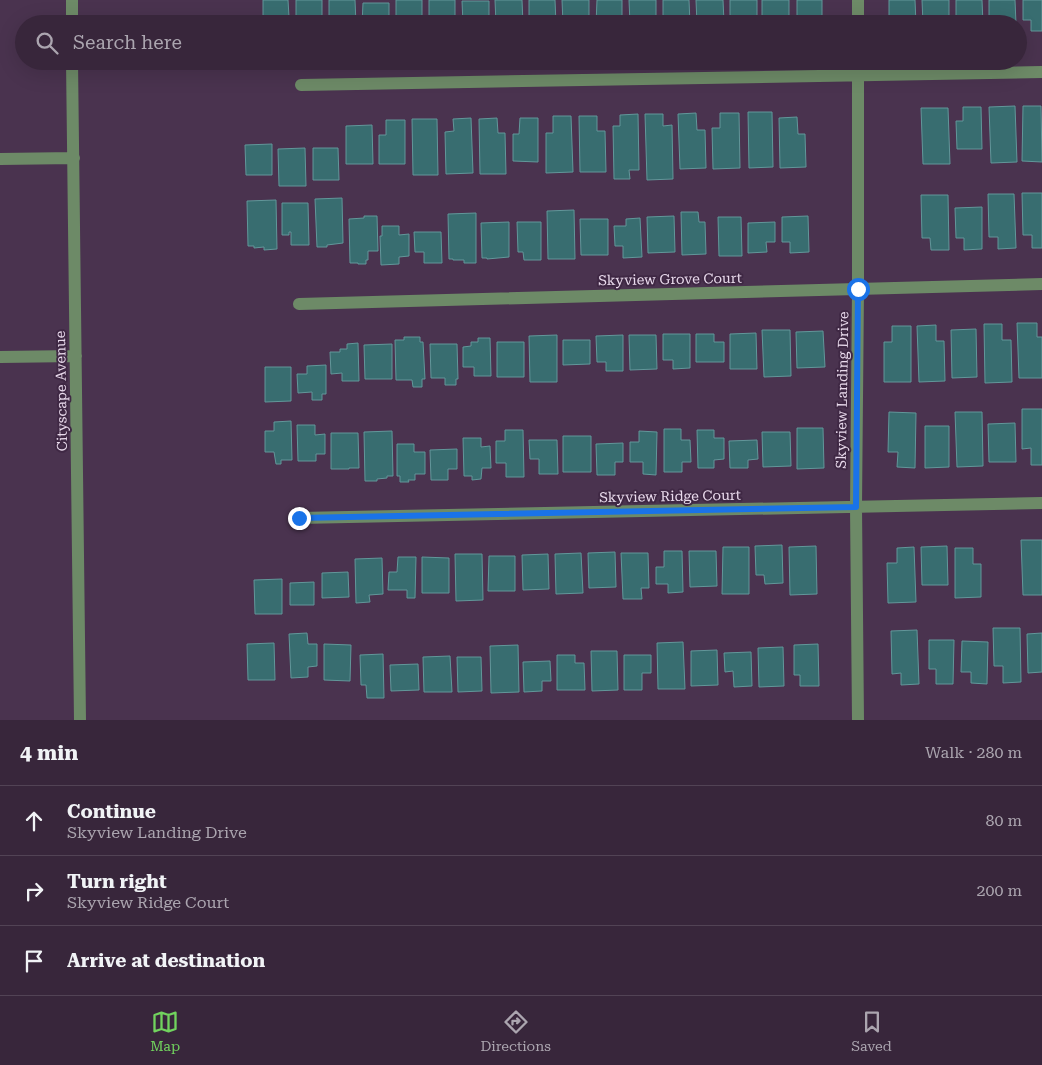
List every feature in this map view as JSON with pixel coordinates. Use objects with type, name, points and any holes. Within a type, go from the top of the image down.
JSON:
[{"type":"street","points":[[72,0],[72,15]]},
{"type":"street","points":[[858,0],[858,15]]},
{"type":"street","name":"Cityscape Avenue","points":[[72,70],[80,720]]},
{"type":"street","name":"Skyview Landing Drive","points":[[858,70],[856,507],[858,720]]},
{"type":"street","points":[[301,85],[1042,72]]},
{"type":"street","points":[[0,159],[74,158]]},
{"type":"street","name":"Skyview Grove Court","points":[[299,304],[1042,284]]},
{"type":"street","points":[[0,357],[76,356]]},
{"type":"street","name":"Skyview Ridge Court","points":[[299,518],[1042,504]]},
{"type":"building","points":[[263,0],[288,0],[289,15],[263,15]]},
{"type":"building","points":[[296,0],[322,0],[322,15],[296,15]]},
{"type":"building","points":[[329,0],[355,0],[356,15],[329,15]]},
{"type":"building","points":[[396,0],[422,0],[422,15],[396,15]]},
{"type":"building","points":[[429,0],[455,0],[455,15],[429,15]]},
{"type":"building","points":[[495,0],[522,0],[523,15],[496,15]]},
{"type":"building","points":[[529,0],[555,0],[556,15],[529,15]]},
{"type":"building","points":[[562,0],[589,0],[589,15],[563,15]]},
{"type":"building","points":[[597,0],[622,0],[622,15],[596,15]]},
{"type":"building","points":[[629,0],[656,0],[656,15],[630,15]]},
{"type":"building","points":[[663,0],[689,0],[690,15],[663,15]]},
{"type":"building","points":[[696,0],[723,0],[724,15],[697,15]]},
{"type":"building","points":[[730,0],[757,0],[757,15],[730,15]]},
{"type":"building","points":[[762,0],[789,0],[789,15],[762,15]]},
{"type":"building","points":[[797,0],[822,0],[822,15],[797,15]]},
{"type":"building","points":[[889,0],[915,0],[916,15],[889,15]]},
{"type":"building","points":[[922,0],[949,0],[949,15],[923,15]]},
{"type":"building","points":[[956,0],[982,0],[983,15],[956,15]]},
{"type":"building","points":[[989,0],[1015,0],[1016,15],[989,15]]},
{"type":"building","points":[[1023,0],[1042,0],[1042,31],[1031,31],[1031,20],[1027,20],[1027,15],[1023,15]]},
{"type":"building","points":[[462,1],[489,1],[489,15],[463,15]]},
{"type":"building","points":[[363,3],[389,3],[389,15],[362,15]]},
{"type":"building","points":[[1015,106],[1017,162],[991,163],[989,107]]},
{"type":"building","points":[[1023,106],[1041,106],[1042,162],[1022,161]]},
{"type":"building","points":[[963,107],[981,107],[982,149],[957,149],[956,121],[963,121]]},
{"type":"building","points":[[921,108],[948,108],[950,164],[923,164]]},
{"type":"building","points":[[748,112],[772,112],[773,167],[749,168]]},
{"type":"building","points":[[696,113],[697,130],[705,130],[706,168],[680,169],[678,114]]},
{"type":"building","points":[[720,113],[739,113],[740,168],[713,169],[712,128],[720,128]]},
{"type":"building","points":[[638,114],[639,170],[629,170],[630,179],[614,179],[613,126],[620,126],[620,115]]},
{"type":"building","points":[[645,114],[663,114],[663,126],[672,125],[673,179],[647,180]]},
{"type":"building","points":[[553,116],[571,116],[573,172],[546,173],[546,133],[553,133]]},
{"type":"building","points":[[579,116],[597,116],[597,131],[605,131],[606,172],[580,172]]},
{"type":"building","points":[[797,117],[798,134],[805,134],[806,167],[780,168],[779,118]]},
{"type":"building","points":[[471,118],[473,173],[446,174],[445,132],[454,131],[453,119]]},
{"type":"building","points":[[497,118],[498,133],[505,133],[506,174],[480,174],[479,119]]},
{"type":"building","points":[[520,118],[538,118],[538,162],[513,161],[513,134],[519,134]]},
{"type":"building","points":[[412,119],[437,119],[438,175],[413,175]]},
{"type":"building","points":[[386,120],[405,120],[405,164],[379,164],[379,135],[386,135]]},
{"type":"building","points":[[372,125],[373,164],[346,164],[346,126]]},
{"type":"building","points":[[272,144],[272,175],[246,175],[245,145]]},
{"type":"building","points":[[305,148],[306,186],[279,186],[278,149]]},
{"type":"building","points":[[313,148],[338,148],[339,180],[313,180]]},
{"type":"building","points":[[1022,193],[1042,193],[1042,248],[1032,248],[1032,235],[1023,235]]},
{"type":"building","points":[[988,194],[1014,194],[1016,248],[998,249],[998,237],[989,237]]},
{"type":"building","points":[[921,195],[948,195],[949,250],[931,250],[930,238],[922,238]]},
{"type":"building","points":[[342,198],[343,243],[327,245],[327,247],[317,247],[315,199]]},
{"type":"building","points":[[276,200],[277,249],[264,250],[264,247],[254,248],[254,246],[248,246],[247,201]]},
{"type":"building","points":[[282,203],[308,203],[309,245],[291,245],[291,232],[289,232],[289,235],[282,235]]},
{"type":"building","points":[[982,207],[982,249],[964,250],[964,238],[956,238],[955,208]]},
{"type":"building","points":[[574,210],[575,259],[548,259],[547,211]]},
{"type":"building","points":[[681,212],[698,212],[699,222],[705,222],[706,254],[682,255]]},
{"type":"building","points":[[476,213],[476,263],[464,263],[464,260],[449,259],[448,214]]},
{"type":"building","points":[[364,216],[377,216],[378,251],[368,251],[366,264],[350,263],[349,219],[364,218]]},
{"type":"building","points":[[674,216],[675,252],[648,253],[647,217]]},
{"type":"building","points":[[808,216],[809,252],[790,253],[790,242],[782,242],[782,217]]},
{"type":"building","points":[[718,217],[741,217],[742,256],[719,256]]},
{"type":"building","points":[[640,218],[642,257],[623,258],[623,246],[615,246],[614,226],[626,226],[626,219]]},
{"type":"building","points":[[580,219],[608,219],[608,255],[581,255]]},
{"type":"building","points":[[509,222],[509,257],[482,258],[481,223]]},
{"type":"building","points":[[517,222],[541,222],[541,260],[524,260],[523,252],[518,252]]},
{"type":"building","points":[[775,222],[775,242],[766,242],[767,252],[748,253],[748,223]]},
{"type":"building","points":[[382,226],[399,226],[399,235],[409,234],[409,256],[399,257],[399,264],[381,265],[380,236],[382,236]]},
{"type":"building","points":[[414,232],[441,232],[442,263],[424,263],[424,252],[415,252]]},
{"type":"building","points":[[1017,323],[1037,323],[1037,337],[1042,337],[1042,378],[1019,378]]},
{"type":"building","points":[[984,324],[1002,324],[1002,340],[1011,340],[1012,382],[985,383]]},
{"type":"building","points":[[936,325],[936,341],[944,341],[945,381],[919,382],[917,326]]},
{"type":"building","points":[[892,326],[911,326],[911,382],[884,382],[884,342],[892,342]]},
{"type":"building","points":[[976,329],[977,377],[952,378],[951,330]]},
{"type":"building","points":[[762,330],[790,330],[791,376],[764,377]]},
{"type":"building","points":[[823,331],[825,367],[797,368],[796,332]]},
{"type":"building","points":[[756,333],[757,369],[730,369],[730,334]]},
{"type":"building","points":[[663,334],[690,334],[690,368],[673,369],[673,360],[663,360]]},
{"type":"building","points":[[696,334],[714,334],[714,342],[724,342],[724,362],[696,362]]},
{"type":"building","points":[[557,335],[557,382],[530,382],[529,336]]},
{"type":"building","points":[[623,335],[623,371],[606,371],[606,362],[597,362],[596,336]]},
{"type":"building","points":[[629,335],[656,335],[657,369],[630,370]]},
{"type":"building","points":[[404,337],[420,337],[420,342],[423,342],[425,379],[422,379],[422,387],[413,387],[412,380],[396,380],[395,340],[404,340]]},
{"type":"building","points":[[478,338],[490,338],[491,376],[474,376],[474,367],[463,367],[463,347],[471,346],[471,342],[478,342]]},
{"type":"building","points":[[563,340],[590,340],[590,364],[563,365]]},
{"type":"building","points":[[497,342],[524,342],[524,377],[497,377]]},
{"type":"building","points":[[358,343],[359,381],[342,381],[342,373],[331,374],[330,352],[340,352],[340,349],[347,349],[347,344]]},
{"type":"building","points":[[392,344],[392,379],[365,379],[364,345]]},
{"type":"building","points":[[430,344],[457,344],[458,379],[456,379],[456,385],[445,385],[445,378],[431,378]]},
{"type":"building","points":[[326,365],[326,394],[322,394],[322,400],[312,400],[312,392],[298,393],[297,374],[307,374],[307,366]]},
{"type":"building","points":[[265,367],[291,367],[291,401],[265,402]]},
{"type":"building","points":[[1022,409],[1042,409],[1042,465],[1031,465],[1031,448],[1022,449]]},
{"type":"building","points":[[889,412],[916,413],[915,468],[897,467],[898,452],[888,452]]},
{"type":"building","points":[[955,412],[982,412],[983,466],[957,467]]},
{"type":"building","points":[[291,421],[292,460],[281,460],[281,464],[276,464],[274,452],[265,452],[265,431],[274,431],[274,422]]},
{"type":"building","points":[[1015,423],[1016,462],[989,462],[988,424]]},
{"type":"building","points":[[297,425],[315,425],[315,435],[325,434],[325,454],[316,454],[316,461],[298,461]]},
{"type":"building","points":[[925,426],[949,426],[949,467],[925,468]]},
{"type":"building","points":[[797,428],[823,428],[824,468],[797,469]]},
{"type":"building","points":[[664,429],[681,429],[681,440],[690,440],[691,462],[682,462],[682,472],[664,472]]},
{"type":"building","points":[[505,430],[523,430],[524,477],[506,477],[506,463],[496,463],[496,441],[505,441]]},
{"type":"building","points":[[697,430],[714,430],[714,438],[724,438],[724,459],[714,460],[714,468],[698,468]]},
{"type":"building","points":[[392,431],[393,476],[377,479],[377,481],[365,481],[364,432]]},
{"type":"building","points":[[639,431],[657,432],[656,475],[643,474],[643,462],[630,462],[630,442],[639,442]]},
{"type":"building","points":[[762,432],[790,432],[791,466],[763,467]]},
{"type":"building","points":[[331,433],[358,433],[359,468],[331,469]]},
{"type":"building","points":[[563,436],[591,436],[591,472],[563,472]]},
{"type":"building","points":[[463,438],[481,438],[481,447],[490,446],[491,468],[482,468],[481,479],[472,480],[472,476],[464,476]]},
{"type":"building","points":[[529,440],[557,440],[558,474],[539,474],[539,459],[530,459]]},
{"type":"building","points":[[757,440],[758,459],[748,460],[748,468],[730,468],[729,441]]},
{"type":"building","points":[[623,443],[623,462],[615,462],[615,475],[597,475],[596,444]]},
{"type":"building","points":[[397,444],[414,444],[414,452],[425,452],[425,474],[415,474],[415,480],[400,482],[400,476],[397,476]]},
{"type":"building","points":[[457,449],[457,469],[448,469],[448,480],[431,480],[430,450]]},
{"type":"building","points":[[1021,540],[1042,540],[1042,595],[1023,595]]},
{"type":"building","points":[[782,545],[783,583],[765,584],[764,575],[756,575],[755,546]]},
{"type":"building","points":[[816,546],[817,594],[790,595],[789,547]]},
{"type":"building","points":[[947,546],[948,585],[922,585],[921,547]]},
{"type":"building","points":[[723,547],[749,547],[749,594],[722,594]]},
{"type":"building","points":[[914,547],[916,602],[888,603],[887,563],[897,563],[897,548]]},
{"type":"building","points":[[955,548],[973,548],[973,564],[981,564],[981,597],[955,598]]},
{"type":"building","points":[[664,551],[682,551],[683,592],[668,593],[668,584],[656,584],[656,567],[664,567]]},
{"type":"building","points":[[689,551],[716,551],[717,586],[690,587]]},
{"type":"building","points":[[615,552],[616,587],[589,588],[588,553]]},
{"type":"building","points":[[581,553],[583,593],[556,594],[555,554]]},
{"type":"building","points":[[621,553],[648,553],[649,588],[641,588],[642,599],[623,599]]},
{"type":"building","points":[[455,554],[482,554],[483,600],[456,601]]},
{"type":"building","points":[[548,554],[549,589],[523,590],[522,555]]},
{"type":"building","points":[[489,556],[515,556],[515,591],[488,591]]},
{"type":"building","points":[[398,557],[416,557],[415,598],[407,598],[407,590],[388,590],[389,572],[397,572]]},
{"type":"building","points":[[422,557],[449,558],[449,593],[422,593]]},
{"type":"building","points":[[382,558],[383,594],[369,595],[370,602],[356,603],[355,559]]},
{"type":"building","points":[[348,572],[349,597],[322,598],[322,573]]},
{"type":"building","points":[[282,579],[282,614],[255,614],[254,580]]},
{"type":"building","points":[[314,582],[314,605],[290,605],[290,583]]},
{"type":"building","points":[[993,628],[1020,628],[1021,682],[1003,683],[1003,666],[994,666]]},
{"type":"building","points":[[917,630],[919,684],[901,685],[901,673],[892,674],[891,631]]},
{"type":"building","points":[[307,633],[308,644],[317,644],[317,666],[308,667],[308,677],[291,678],[289,634]]},
{"type":"building","points":[[1042,633],[1042,672],[1028,673],[1027,634]]},
{"type":"building","points":[[929,640],[954,640],[953,684],[936,684],[936,669],[929,669]]},
{"type":"building","points":[[962,641],[988,642],[987,684],[971,683],[971,672],[961,672]]},
{"type":"building","points":[[683,642],[685,689],[658,689],[657,643]]},
{"type":"building","points":[[274,643],[275,680],[248,680],[247,644]]},
{"type":"building","points":[[324,644],[351,645],[350,681],[324,680]]},
{"type":"building","points":[[818,644],[819,686],[800,686],[800,675],[794,675],[794,645]]},
{"type":"building","points":[[518,645],[519,692],[491,693],[490,646]]},
{"type":"building","points":[[783,647],[784,686],[759,687],[758,648]]},
{"type":"building","points":[[717,650],[718,685],[691,686],[691,651]]},
{"type":"building","points":[[591,651],[617,651],[618,690],[592,691]]},
{"type":"building","points":[[751,652],[752,686],[734,687],[733,671],[725,672],[724,653]]},
{"type":"building","points":[[383,654],[384,698],[367,698],[366,685],[361,685],[360,655]]},
{"type":"building","points":[[557,655],[575,655],[575,663],[584,663],[585,690],[557,690]]},
{"type":"building","points":[[624,655],[651,655],[651,673],[642,673],[642,690],[624,690]]},
{"type":"building","points":[[450,656],[452,692],[424,692],[423,657]]},
{"type":"building","points":[[457,657],[481,657],[482,691],[458,692]]},
{"type":"building","points":[[550,661],[551,681],[542,681],[542,691],[524,692],[523,662]]},
{"type":"building","points":[[418,664],[419,690],[391,691],[390,665]]},
{"type":"route","points":[[299,518],[856,507],[858,289]]}]
